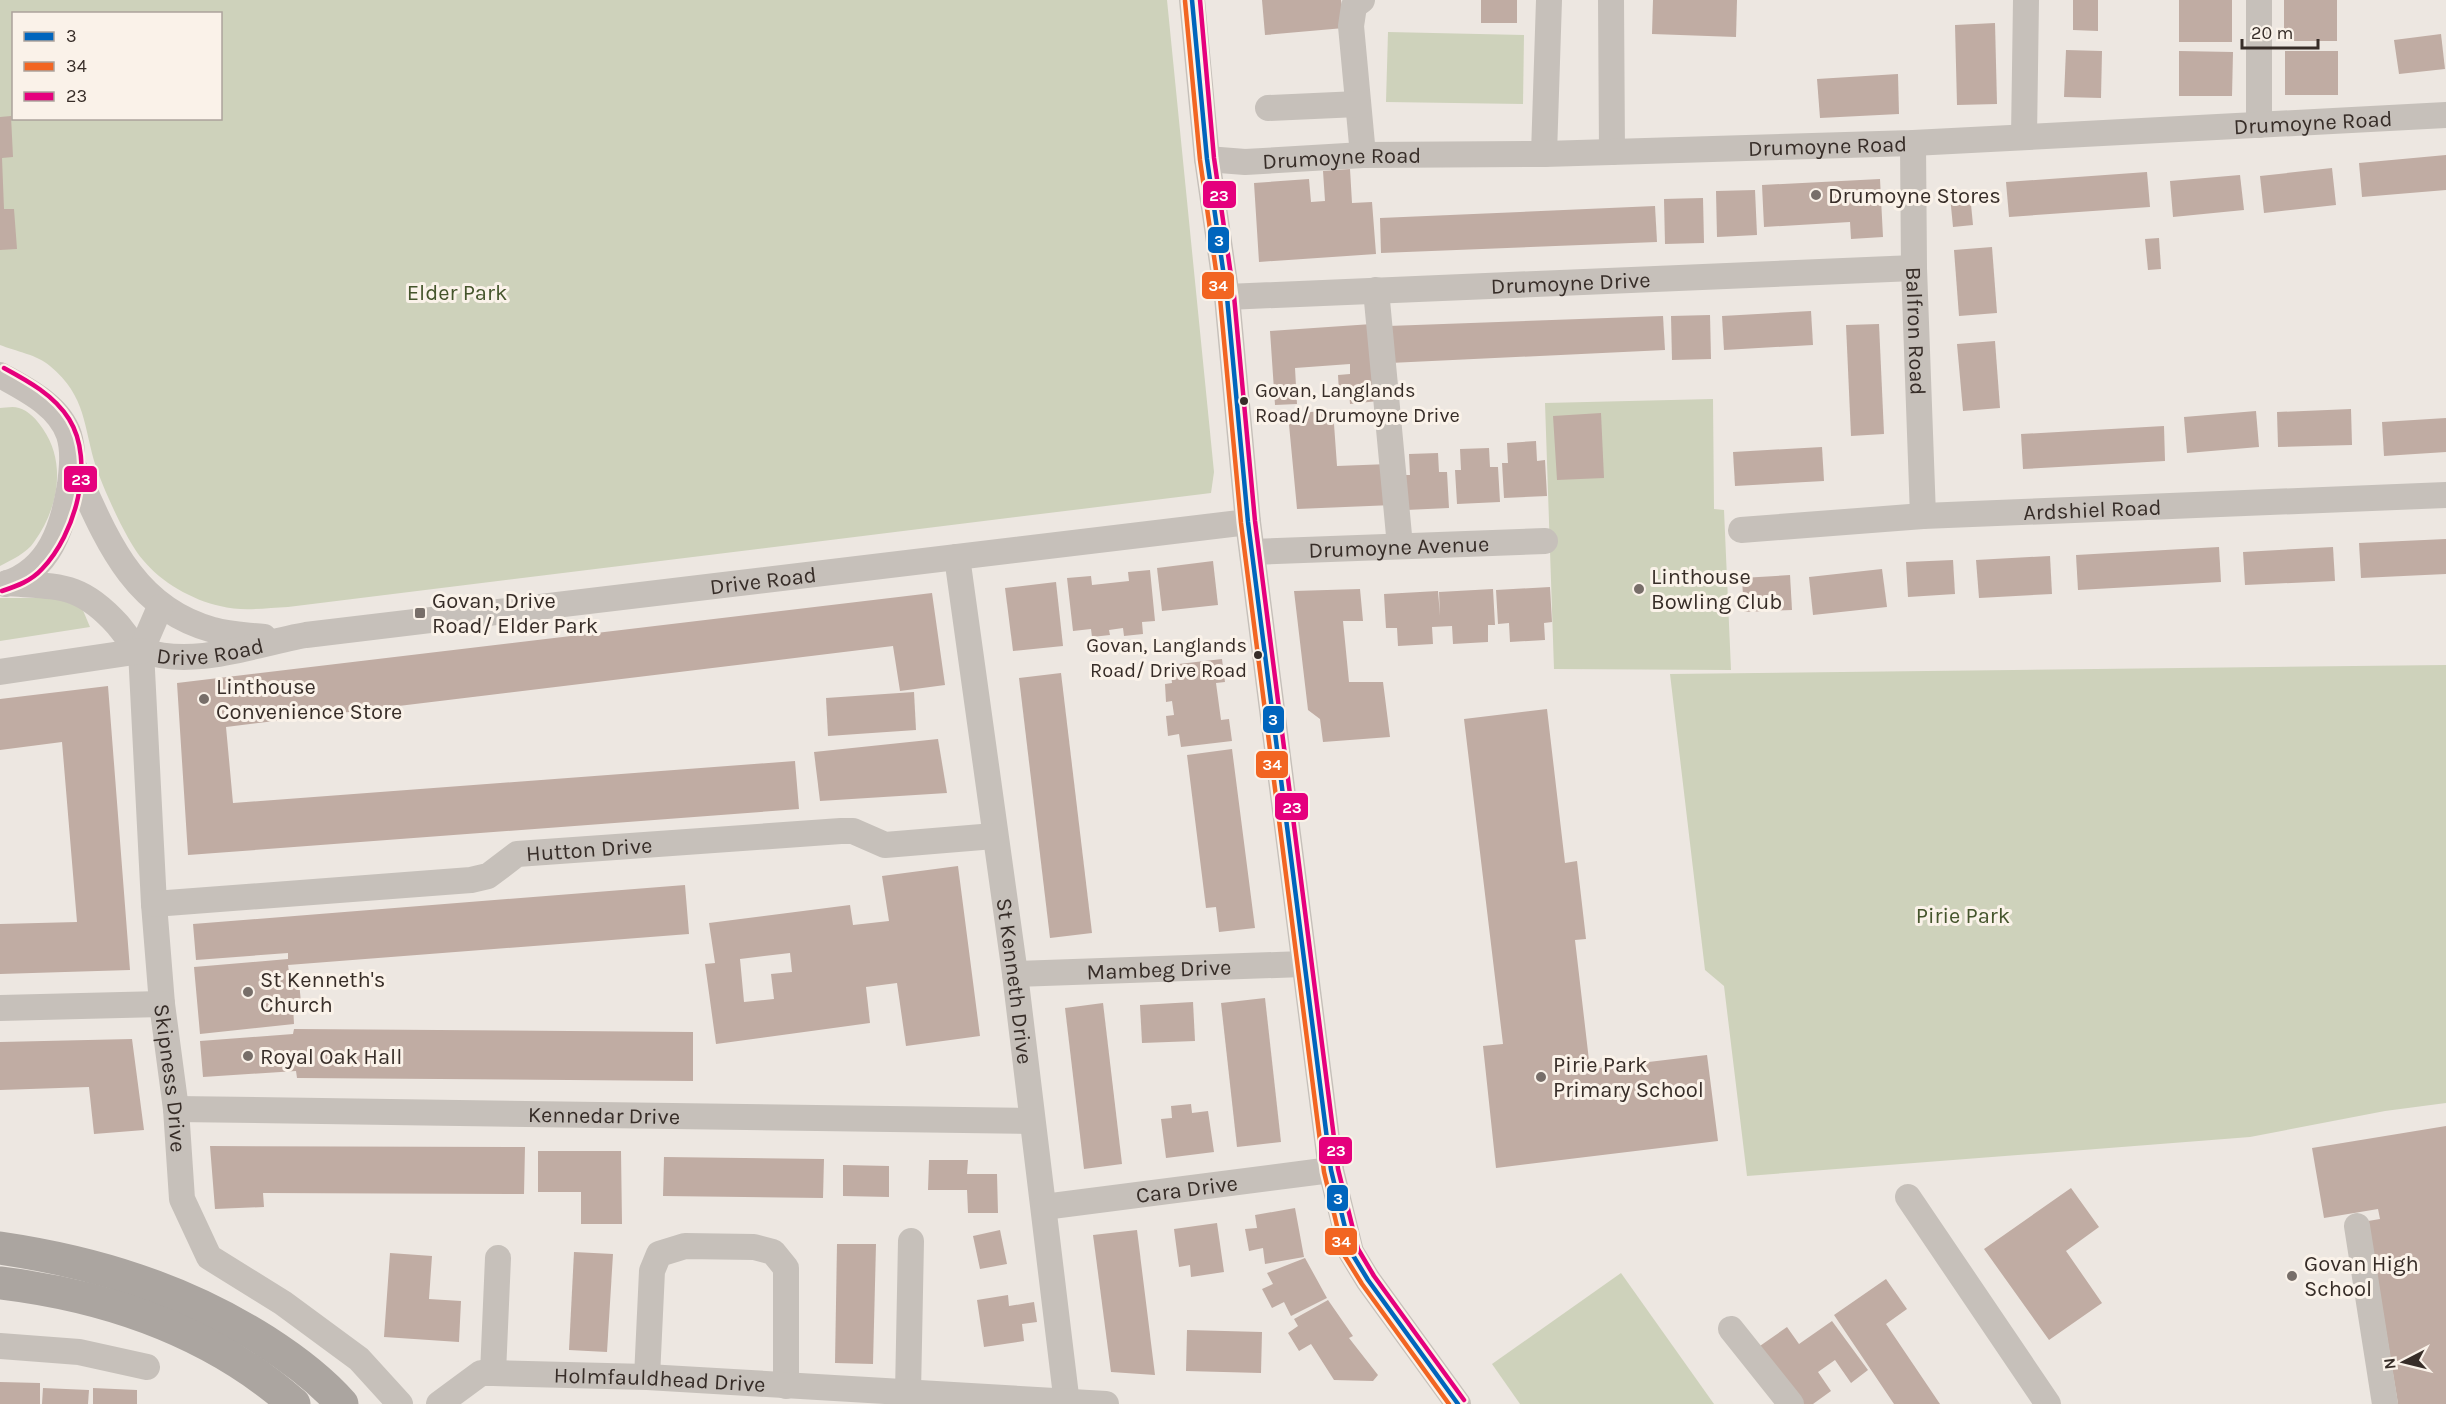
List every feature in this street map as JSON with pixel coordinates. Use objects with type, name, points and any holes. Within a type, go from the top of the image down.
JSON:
[{"type":"main road","points":[[0,1248],[99,1267],[197,1302],[238,1324],[286,1355],[327,1387],[342,1404]]},
{"type":"main road","points":[[0,1283],[99,1300],[161,1322],[224,1352],[271,1384],[294,1404]]},
{"type":"street","points":[[1192,0],[1207,159],[1227,297],[1248,522],[1331,1170],[1351,1252],[1368,1280],[1457,1404]]},
{"type":"street","points":[[1362,0],[1354,6],[1351,26],[1363,155]]},
{"type":"street","points":[[1544,154],[1549,0]]},
{"type":"street","points":[[1611,0],[1612,152]]},
{"type":"street","points":[[2024,136],[2026,0]]},
{"type":"street","points":[[2259,0],[2259,125]]},
{"type":"street","points":[[1268,108],[1358,104]]},
{"type":"street","name":"Drumoyne Road","points":[[1207,159],[1245,162],[1363,155],[1544,154],[1913,143],[2446,115]]},
{"type":"street","name":"Balfron Road","points":[[1913,143],[1914,268],[1923,516]]},
{"type":"street","name":"Drumoyne Drive","points":[[1227,297],[1914,268]]},
{"type":"street","points":[[1377,290],[1400,546]]},
{"type":"street","points":[[0,375],[29,391],[55,412],[68,434],[73,465],[64,520],[44,558],[28,573],[4,584]]},
{"type":"street","name":"Drive Road","points":[[73,465],[113,548],[135,583],[160,607],[213,631],[279,639]]},
{"type":"street","name":"Ardshiel Road","points":[[1741,530],[1923,516],[2446,495]]},
{"type":"street","name":"Drive Road","points":[[0,672],[141,651],[189,657],[233,651],[279,639],[1248,522]]},
{"type":"street","name":"Drumoyne Avenue","points":[[1252,552],[1545,541]]},
{"type":"street","name":"St Kenneth Drive","points":[[957,557],[1015,974],[1067,1403]]},
{"type":"street","name":"Drive Road","points":[[4,584],[56,586],[78,591],[98,603],[141,651]]},
{"type":"street","name":"Drive Road","points":[[141,651],[160,607]]},
{"type":"street","name":"Skipness Drive","points":[[141,651],[154,904],[162,1004],[176,1109],[182,1199],[209,1257],[283,1303],[359,1359],[400,1404]]},
{"type":"street","name":"Hutton Drive","points":[[154,904],[471,880],[488,876],[517,854],[841,831],[853,831],[868,840],[885,845],[994,836]]},
{"type":"street","name":"Mambeg Drive","points":[[1015,974],[1303,964]]},
{"type":"street","points":[[0,1008],[162,1004]]},
{"type":"street","name":"Kennedar Drive","points":[[176,1109],[1032,1121]]},
{"type":"street","name":"Cara Drive","points":[[1044,1208],[1331,1170]]},
{"type":"street","points":[[1908,1197],[2048,1404]]},
{"type":"street","points":[[2357,1226],[2385,1404]]},
{"type":"street","points":[[908,1393],[910,1241]]},
{"type":"street","points":[[647,1377],[652,1270],[659,1254],[685,1246],[754,1247],[772,1252],[786,1268],[786,1386]]},
{"type":"street","points":[[493,1373],[498,1258]]},
{"type":"street","points":[[1731,1329],[1791,1404]]},
{"type":"street","points":[[0,1346],[79,1352],[147,1367]]},
{"type":"street","name":"Holmfauldhead Drive","points":[[439,1404],[481,1373],[493,1373],[647,1377],[908,1393],[943,1400],[1106,1404]]},
{"type":"green space","name":"Elder Park","points":[[0,0],[1167,0],[1214,472],[1211,493],[288,607],[228,608],[188,595],[159,576],[143,560],[123,529],[104,489],[82,413],[71,389],[50,366],[33,356],[0,345]]},
{"type":"green space","points":[[1388,32],[1524,35],[1523,104],[1386,102]]},
{"type":"green space","name":"Linthouse Bowling Club","points":[[1713,399],[1714,509],[1724,510],[1731,670],[1554,669],[1545,403]]},
{"type":"green space","points":[[0,408],[19,408],[36,419],[50,443],[57,471],[54,501],[42,529],[27,550],[0,566]]},
{"type":"green space","points":[[0,598],[56,598],[82,608],[90,627],[0,641]]},
{"type":"green space","name":"Pirie Park","points":[[2446,665],[2446,1103],[2385,1111],[2250,1137],[1747,1176],[1724,986],[1705,970],[1670,674]]},
{"type":"green space","points":[[1621,1273],[1714,1404],[1520,1404],[1492,1364]]},
{"type":"building","points":[[1262,0],[1341,0],[1344,28],[1265,35]]},
{"type":"building","points":[[1481,0],[1517,0],[1517,23],[1481,23]]},
{"type":"building","points":[[1653,0],[1737,0],[1736,37],[1652,34]]},
{"type":"building","points":[[2073,0],[2098,0],[2098,31],[2073,30]]},
{"type":"building","points":[[2179,0],[2232,0],[2232,42],[2179,42]]},
{"type":"building","points":[[2284,0],[2337,0],[2337,41],[2284,41]]},
{"type":"building","points":[[1995,23],[1997,104],[1957,105],[1955,25]]},
{"type":"building","points":[[2441,34],[2445,69],[2399,74],[2394,40]]},
{"type":"building","points":[[2066,50],[2102,51],[2101,98],[2064,97]]},
{"type":"building","points":[[2179,51],[2233,52],[2232,96],[2179,96]]},
{"type":"building","points":[[2285,51],[2338,51],[2338,95],[2285,95]]},
{"type":"building","points":[[1898,74],[1899,114],[1820,118],[1817,79]]},
{"type":"building","points":[[11,116],[13,157],[2,158],[4,209],[14,209],[17,249],[0,250],[0,117]]},
{"type":"building","points":[[2446,155],[2446,190],[2362,197],[2359,163]]},
{"type":"building","points":[[2332,168],[2336,205],[2264,213],[2260,176]]},
{"type":"building","points":[[1350,169],[1352,203],[1372,202],[1376,254],[1259,262],[1254,183],[1309,179],[1311,202],[1325,201],[1323,171]]},
{"type":"building","points":[[2147,172],[2150,207],[2009,217],[2006,182]]},
{"type":"building","points":[[2240,175],[2244,210],[2173,217],[2170,181]]},
{"type":"building","points":[[1880,179],[1883,237],[1851,239],[1850,222],[1764,227],[1762,185]]},
{"type":"building","points":[[1755,190],[1757,235],[1717,237],[1716,191]]},
{"type":"building","points":[[1970,194],[1973,225],[1953,227],[1950,196]]},
{"type":"building","points":[[1703,198],[1704,243],[1665,244],[1664,199]]},
{"type":"building","points":[[1655,206],[1657,242],[1381,253],[1380,218]]},
{"type":"building","points":[[2159,238],[2161,269],[2148,270],[2145,239]]},
{"type":"building","points":[[1992,247],[1997,313],[1959,316],[1954,250]]},
{"type":"building","points":[[1811,311],[1813,345],[1724,350],[1722,316]]},
{"type":"building","points":[[1710,315],[1711,359],[1672,360],[1671,316]]},
{"type":"building","points":[[1663,316],[1665,350],[1390,363],[1388,326]]},
{"type":"building","points":[[1372,324],[1378,401],[1350,404],[1349,391],[1339,392],[1338,375],[1350,374],[1350,364],[1295,368],[1297,404],[1275,405],[1270,331]]},
{"type":"building","points":[[1879,324],[1884,434],[1851,436],[1846,325]]},
{"type":"building","points":[[1995,341],[2000,408],[1963,411],[1957,344]]},
{"type":"building","points":[[2351,409],[2352,445],[2278,447],[2277,412]]},
{"type":"building","points":[[1333,410],[1337,466],[1389,464],[1393,505],[1297,509],[1288,414]]},
{"type":"building","points":[[2256,411],[2259,447],[2187,453],[2184,417]]},
{"type":"building","points":[[1601,413],[1604,478],[1557,480],[1553,416]]},
{"type":"building","points":[[2446,418],[2446,452],[2384,456],[2382,422]]},
{"type":"building","points":[[2164,426],[2165,461],[2023,469],[2021,434]]},
{"type":"building","points":[[1536,441],[1537,461],[1545,460],[1547,496],[1504,498],[1502,463],[1508,463],[1507,443]]},
{"type":"building","points":[[1822,447],[1824,481],[1735,486],[1733,452]]},
{"type":"building","points":[[1489,448],[1490,467],[1498,467],[1500,502],[1457,504],[1455,470],[1461,470],[1460,449]]},
{"type":"building","points":[[1438,453],[1439,472],[1447,472],[1449,508],[1406,510],[1404,475],[1410,475],[1409,454]]},
{"type":"building","points":[[2446,539],[2446,574],[2361,578],[2359,543]]},
{"type":"building","points":[[2219,547],[2221,582],[2078,590],[2076,555]]},
{"type":"building","points":[[2333,547],[2335,581],[2245,585],[2243,552]]},
{"type":"building","points":[[2050,556],[2052,594],[1979,598],[1976,560]]},
{"type":"building","points":[[1953,560],[1955,594],[1908,597],[1906,562]]},
{"type":"building","points":[[1213,561],[1218,605],[1162,611],[1157,568]]},
{"type":"building","points":[[1882,569],[1887,607],[1813,615],[1809,577]]},
{"type":"building","points":[[1150,570],[1155,621],[1142,622],[1143,634],[1124,636],[1123,628],[1109,630],[1110,635],[1092,637],[1091,629],[1073,631],[1067,578],[1091,576],[1092,585],[1129,581],[1128,572]]},
{"type":"building","points":[[1790,575],[1792,610],[1744,612],[1742,578]]},
{"type":"building","points":[[1056,582],[1063,646],[1013,651],[1005,588]]},
{"type":"building","points":[[1550,587],[1552,622],[1544,623],[1545,640],[1510,642],[1509,623],[1498,624],[1496,590]]},
{"type":"building","points":[[1360,589],[1363,621],[1343,621],[1349,682],[1383,682],[1390,737],[1323,742],[1320,719],[1308,710],[1294,591]]},
{"type":"building","points":[[1493,589],[1495,625],[1488,625],[1488,642],[1453,644],[1452,626],[1432,627],[1433,644],[1398,646],[1397,628],[1386,628],[1384,594],[1438,591],[1440,616],[1439,592]]},
{"type":"building","points":[[932,593],[945,685],[900,691],[893,646],[226,727],[233,803],[795,761],[799,809],[188,855],[177,683]]},
{"type":"building","points":[[1222,659],[1225,682],[1216,683],[1221,720],[1229,719],[1232,741],[1181,747],[1179,734],[1168,736],[1166,716],[1174,715],[1172,701],[1166,702],[1165,684],[1172,683],[1170,665]]},
{"type":"building","points":[[1061,673],[1092,933],[1050,938],[1019,678]]},
{"type":"building","points":[[108,686],[130,970],[0,974],[0,924],[77,922],[62,742],[0,750],[0,699]]},
{"type":"building","points":[[914,692],[916,730],[828,736],[826,698]]},
{"type":"building","points":[[1547,709],[1565,863],[1577,861],[1586,939],[1575,940],[1590,1069],[1707,1055],[1718,1141],[1496,1168],[1483,1046],[1503,1044],[1464,719]]},
{"type":"building","points":[[938,739],[947,793],[820,801],[814,752]]},
{"type":"building","points":[[1232,749],[1255,928],[1219,932],[1216,907],[1206,908],[1187,755]]},
{"type":"building","points":[[958,866],[980,1036],[906,1046],[897,983],[866,987],[870,1023],[716,1044],[705,964],[715,963],[709,923],[850,905],[853,925],[889,921],[882,876]],"holes":[[[790,953],[792,972],[771,974],[774,999],[744,1002],[740,959]]]},
{"type":"building","points":[[685,885],[689,934],[288,965],[290,980],[299,981],[301,1003],[293,1005],[294,1024],[200,1034],[194,967],[288,959],[288,953],[196,960],[193,924]]},
{"type":"building","points":[[1265,998],[1281,1142],[1237,1147],[1221,1003]]},
{"type":"building","points":[[1193,1002],[1195,1041],[1142,1043],[1140,1005]]},
{"type":"building","points":[[1103,1003],[1122,1164],[1084,1169],[1065,1008]]},
{"type":"building","points":[[294,1029],[693,1032],[693,1081],[297,1078],[296,1071],[203,1077],[200,1041],[293,1034]]},
{"type":"building","points":[[132,1039],[144,1130],[94,1134],[89,1087],[0,1090],[0,1042]]},
{"type":"building","points":[[1191,1104],[1192,1113],[1208,1111],[1214,1152],[1166,1158],[1161,1119],[1172,1118],[1171,1106]]},
{"type":"building","points":[[2446,1126],[2446,1404],[2398,1404],[2368,1221],[2380,1219],[2378,1209],[2324,1218],[2312,1148]]},
{"type":"building","points":[[210,1146],[525,1147],[524,1194],[263,1193],[264,1207],[215,1209]]},
{"type":"building","points":[[538,1151],[621,1151],[622,1224],[581,1224],[581,1192],[538,1192]]},
{"type":"building","points":[[664,1157],[824,1159],[823,1198],[663,1196]]},
{"type":"building","points":[[929,1160],[968,1160],[967,1174],[997,1174],[998,1213],[968,1213],[967,1190],[928,1190]]},
{"type":"building","points":[[843,1165],[889,1166],[889,1197],[843,1196]]},
{"type":"building","points":[[2071,1188],[2099,1227],[2066,1251],[2102,1303],[2049,1340],[1984,1249]]},
{"type":"building","points":[[1295,1208],[1304,1257],[1265,1264],[1263,1248],[1249,1251],[1245,1229],[1257,1228],[1255,1215]]},
{"type":"building","points":[[1217,1223],[1224,1272],[1191,1277],[1190,1265],[1179,1267],[1174,1229]]},
{"type":"building","points":[[1000,1230],[1007,1264],[980,1269],[973,1236]]},
{"type":"building","points":[[1137,1230],[1155,1375],[1111,1372],[1093,1235]]},
{"type":"building","points":[[837,1244],[876,1244],[873,1364],[835,1363]]},
{"type":"building","points":[[574,1252],[613,1254],[607,1352],[569,1350]]},
{"type":"building","points":[[390,1253],[432,1256],[429,1299],[461,1301],[459,1342],[384,1337]]},
{"type":"building","points":[[1305,1258],[1327,1298],[1291,1316],[1284,1302],[1272,1308],[1262,1289],[1273,1284],[1267,1273]]},
{"type":"building","points":[[1886,1279],[1907,1309],[1886,1324],[1940,1404],[1894,1404],[1834,1315]]},
{"type":"building","points":[[1008,1295],[1009,1306],[1034,1302],[1037,1322],[1022,1324],[1024,1341],[984,1347],[977,1300]]},
{"type":"building","points":[[1328,1300],[1353,1336],[1349,1338],[1378,1375],[1373,1381],[1334,1380],[1311,1344],[1299,1351],[1288,1333],[1298,1326],[1294,1319]]},
{"type":"building","points":[[1832,1321],[1868,1370],[1851,1383],[1835,1360],[1818,1372],[1831,1391],[1813,1404],[1797,1404],[1757,1348],[1787,1327],[1799,1344]]},
{"type":"building","points":[[1187,1330],[1262,1332],[1261,1373],[1186,1371]]},
{"type":"building","points":[[0,1382],[40,1383],[40,1404],[0,1404]]},
{"type":"building","points":[[43,1388],[89,1390],[88,1404],[42,1404]]},
{"type":"building","points":[[93,1388],[137,1390],[137,1404],[93,1404]]},
{"type":"transit line","name":"3","points":[[1192,0],[1207,159],[1227,297],[1248,522],[1331,1170],[1351,1252],[1368,1280],[1458,1404]]},
{"type":"transit line","name":"23","points":[[1200,0],[1214,158],[1234,296],[1255,521],[1338,1169],[1358,1249],[1374,1276],[1464,1400]]},
{"type":"transit line","name":"34","points":[[1185,1],[1200,160],[1220,298],[1241,523],[1324,1172],[1344,1255],[1362,1284],[1449,1404]]},
{"type":"transit line","name":"23","points":[[2,591],[33,577],[54,555],[72,518],[81,476],[81,456],[77,436],[63,410],[48,396],[4,368]]},
{"type":"place","name":"Drumoyne Stores","points":[[1816,195]]},
{"type":"place","name":"Govan, Langlands Road/ Drumoyne Drive","points":[[1244,401]]},
{"type":"place","name":"Linthouse Bowling Club","points":[[1639,589]]},
{"type":"place","name":"Govan, Drive Road/ Elder Park","points":[[420,613]]},
{"type":"place","name":"Govan, Langlands Road/ Drive Road","points":[[1258,655]]},
{"type":"place","name":"Linthouse Convenience Store","points":[[204,699]]},
{"type":"place","name":"St Kenneth's Church","points":[[248,992]]},
{"type":"place","name":"Royal Oak Hall","points":[[248,1056]]},
{"type":"place","name":"Pirie Park Primary School","points":[[1541,1077]]},
{"type":"place","name":"Govan High School","points":[[2292,1276]]}]
